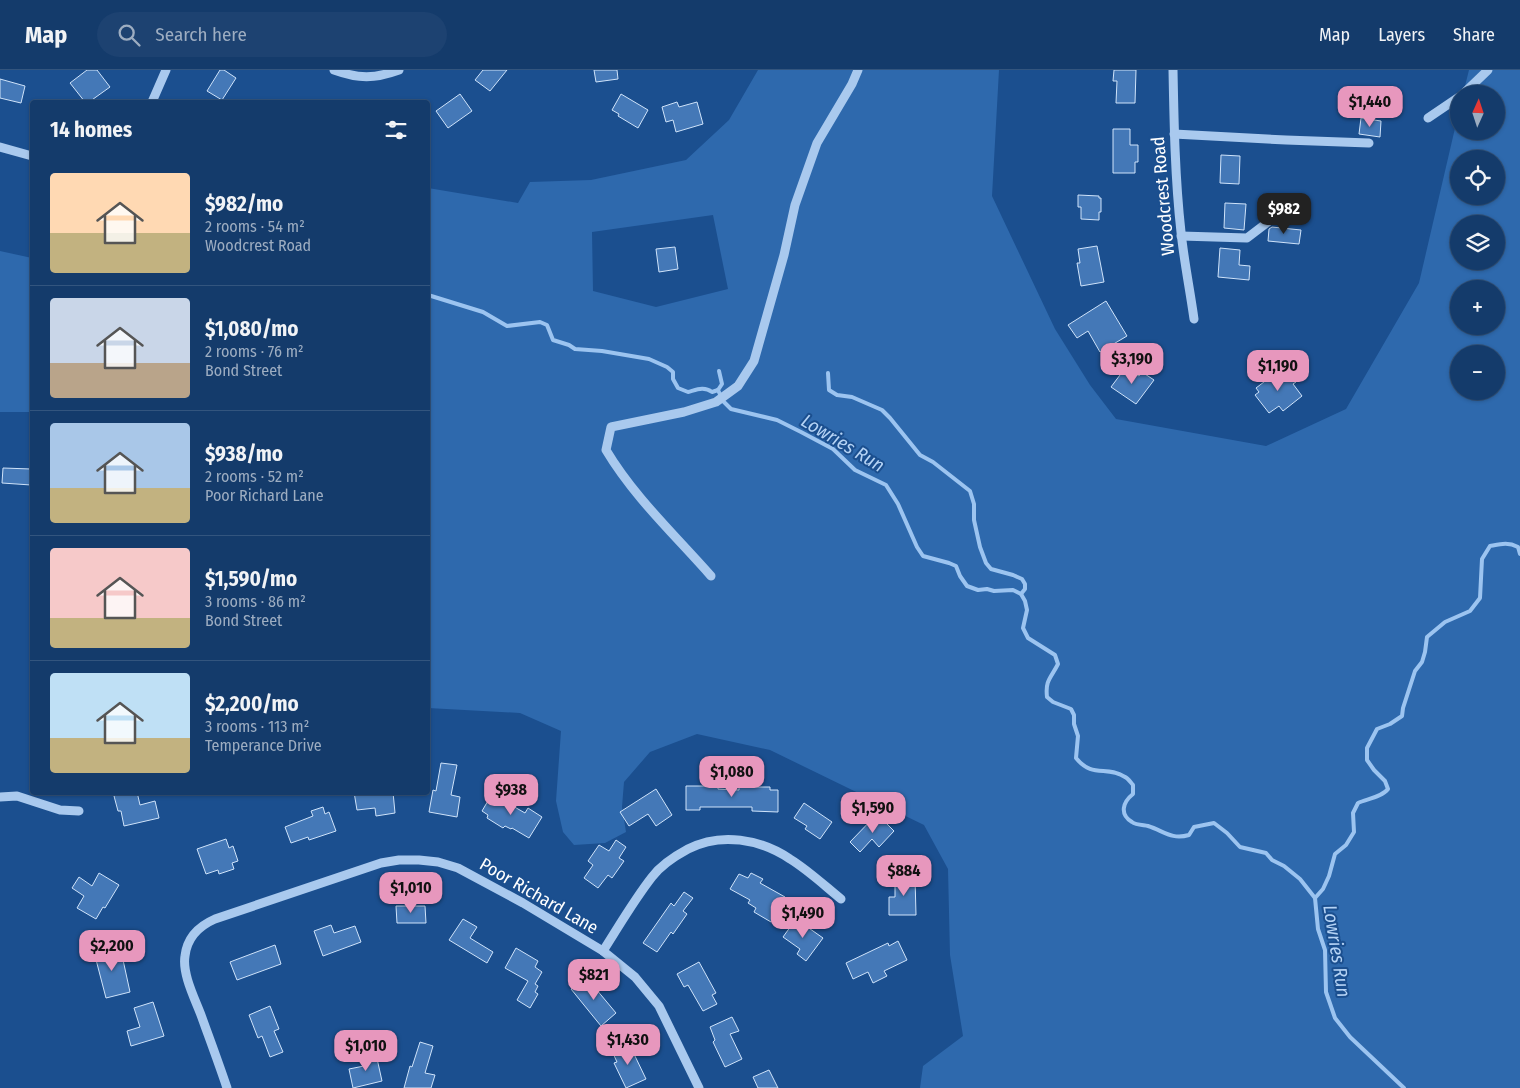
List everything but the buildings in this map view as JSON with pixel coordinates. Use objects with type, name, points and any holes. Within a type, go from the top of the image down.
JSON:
[{"type":"street","points":[[153,100],[166,70]]},
{"type":"street","points":[[334,70],[349,76],[367,78],[399,70]]},
{"type":"street","points":[[711,576],[632,490],[606,450],[611,427],[692,410],[716,402],[738,386],[754,361],[784,255],[795,205],[817,143],[852,84],[858,70]]},
{"type":"street","name":"Woodcrest Road","points":[[1173,70],[1174,134],[1182,236],[1194,320]]},
{"type":"street","points":[[1472,85],[1488,70]]},
{"type":"street","points":[[1428,118],[1450,102]]},
{"type":"street","points":[[1174,134],[1368,143]]},
{"type":"street","points":[[0,147],[30,155]]},
{"type":"street","points":[[1182,236],[1247,238],[1268,222]]},
{"type":"street","points":[[0,797],[16,796],[60,810],[79,811]]},
{"type":"street","points":[[603,950],[653,876],[678,855],[694,846],[710,841],[727,838],[770,848],[790,859],[841,899]]},
{"type":"street","name":"Poor Richard Lane","points":[[227,1088],[184,966],[189,942],[203,924],[381,863],[399,860],[438,862],[458,868],[523,903],[603,950],[635,977],[659,1006],[699,1088]]},
{"type":"shaded area","points":[[758,70],[999,70],[992,196],[1055,329],[1090,385],[1116,419],[1266,446],[1346,409],[1419,283],[1452,140],[1505,140],[1505,85],[1465,85],[1469,70],[1520,70],[1520,1088],[920,1088],[923,1066],[963,1036],[950,955],[948,869],[924,825],[770,750],[697,734],[650,752],[624,782],[622,807],[626,832],[605,843],[574,845],[563,832],[556,801],[561,731],[520,713],[430,708],[430,188],[518,203],[530,182],[591,180],[686,160],[729,120]],"holes":[[[713,215],[728,289],[656,307],[593,291],[592,232]]]},
{"type":"shaded area","points":[[0,251],[30,258],[30,412],[0,412]]},
{"type":"waterway","name":"Lowries Run","points":[[430,296],[483,312],[507,326],[540,322],[547,325],[553,340],[575,349],[602,351],[649,359],[667,367],[673,372],[673,379],[678,388],[688,392],[700,389],[712,392],[718,390]]},
{"type":"waterway","points":[[718,390],[722,384],[719,371]]},
{"type":"waterway","points":[[828,373],[829,390],[837,395],[852,397],[882,410],[920,455],[933,462],[970,491],[974,504],[974,520],[986,563],[991,569],[1022,579],[1025,589],[1021,594]]},
{"type":"waterway","name":"Lowries Run","points":[[718,390],[723,401],[731,409],[777,420],[833,449],[855,470],[886,485],[898,504],[917,547],[923,556],[956,566],[967,586],[978,590],[1013,590],[1021,594],[1027,610],[1023,628],[1028,638],[1055,655],[1058,664],[1049,679],[1047,697],[1053,702],[1071,709],[1074,715],[1074,724],[1078,736],[1076,758],[1088,768],[1118,774],[1126,778],[1133,785],[1133,794],[1125,804],[1124,812],[1128,819],[1134,823],[1177,836],[1189,835],[1194,827],[1214,823],[1240,847],[1266,853],[1272,860],[1284,866],[1300,879],[1315,898],[1318,929],[1325,950],[1326,992],[1335,1018],[1350,1037],[1404,1088]]},
{"type":"waterway","points":[[1315,898],[1323,889],[1329,876],[1335,854],[1346,845],[1354,832],[1353,813],[1358,803],[1378,796],[1388,789],[1385,781],[1367,760],[1367,748],[1377,729],[1390,724],[1402,716],[1415,671],[1422,662],[1427,637],[1445,622],[1470,611],[1480,598],[1482,559],[1490,546],[1511,544],[1518,547],[1520,554]]}]
